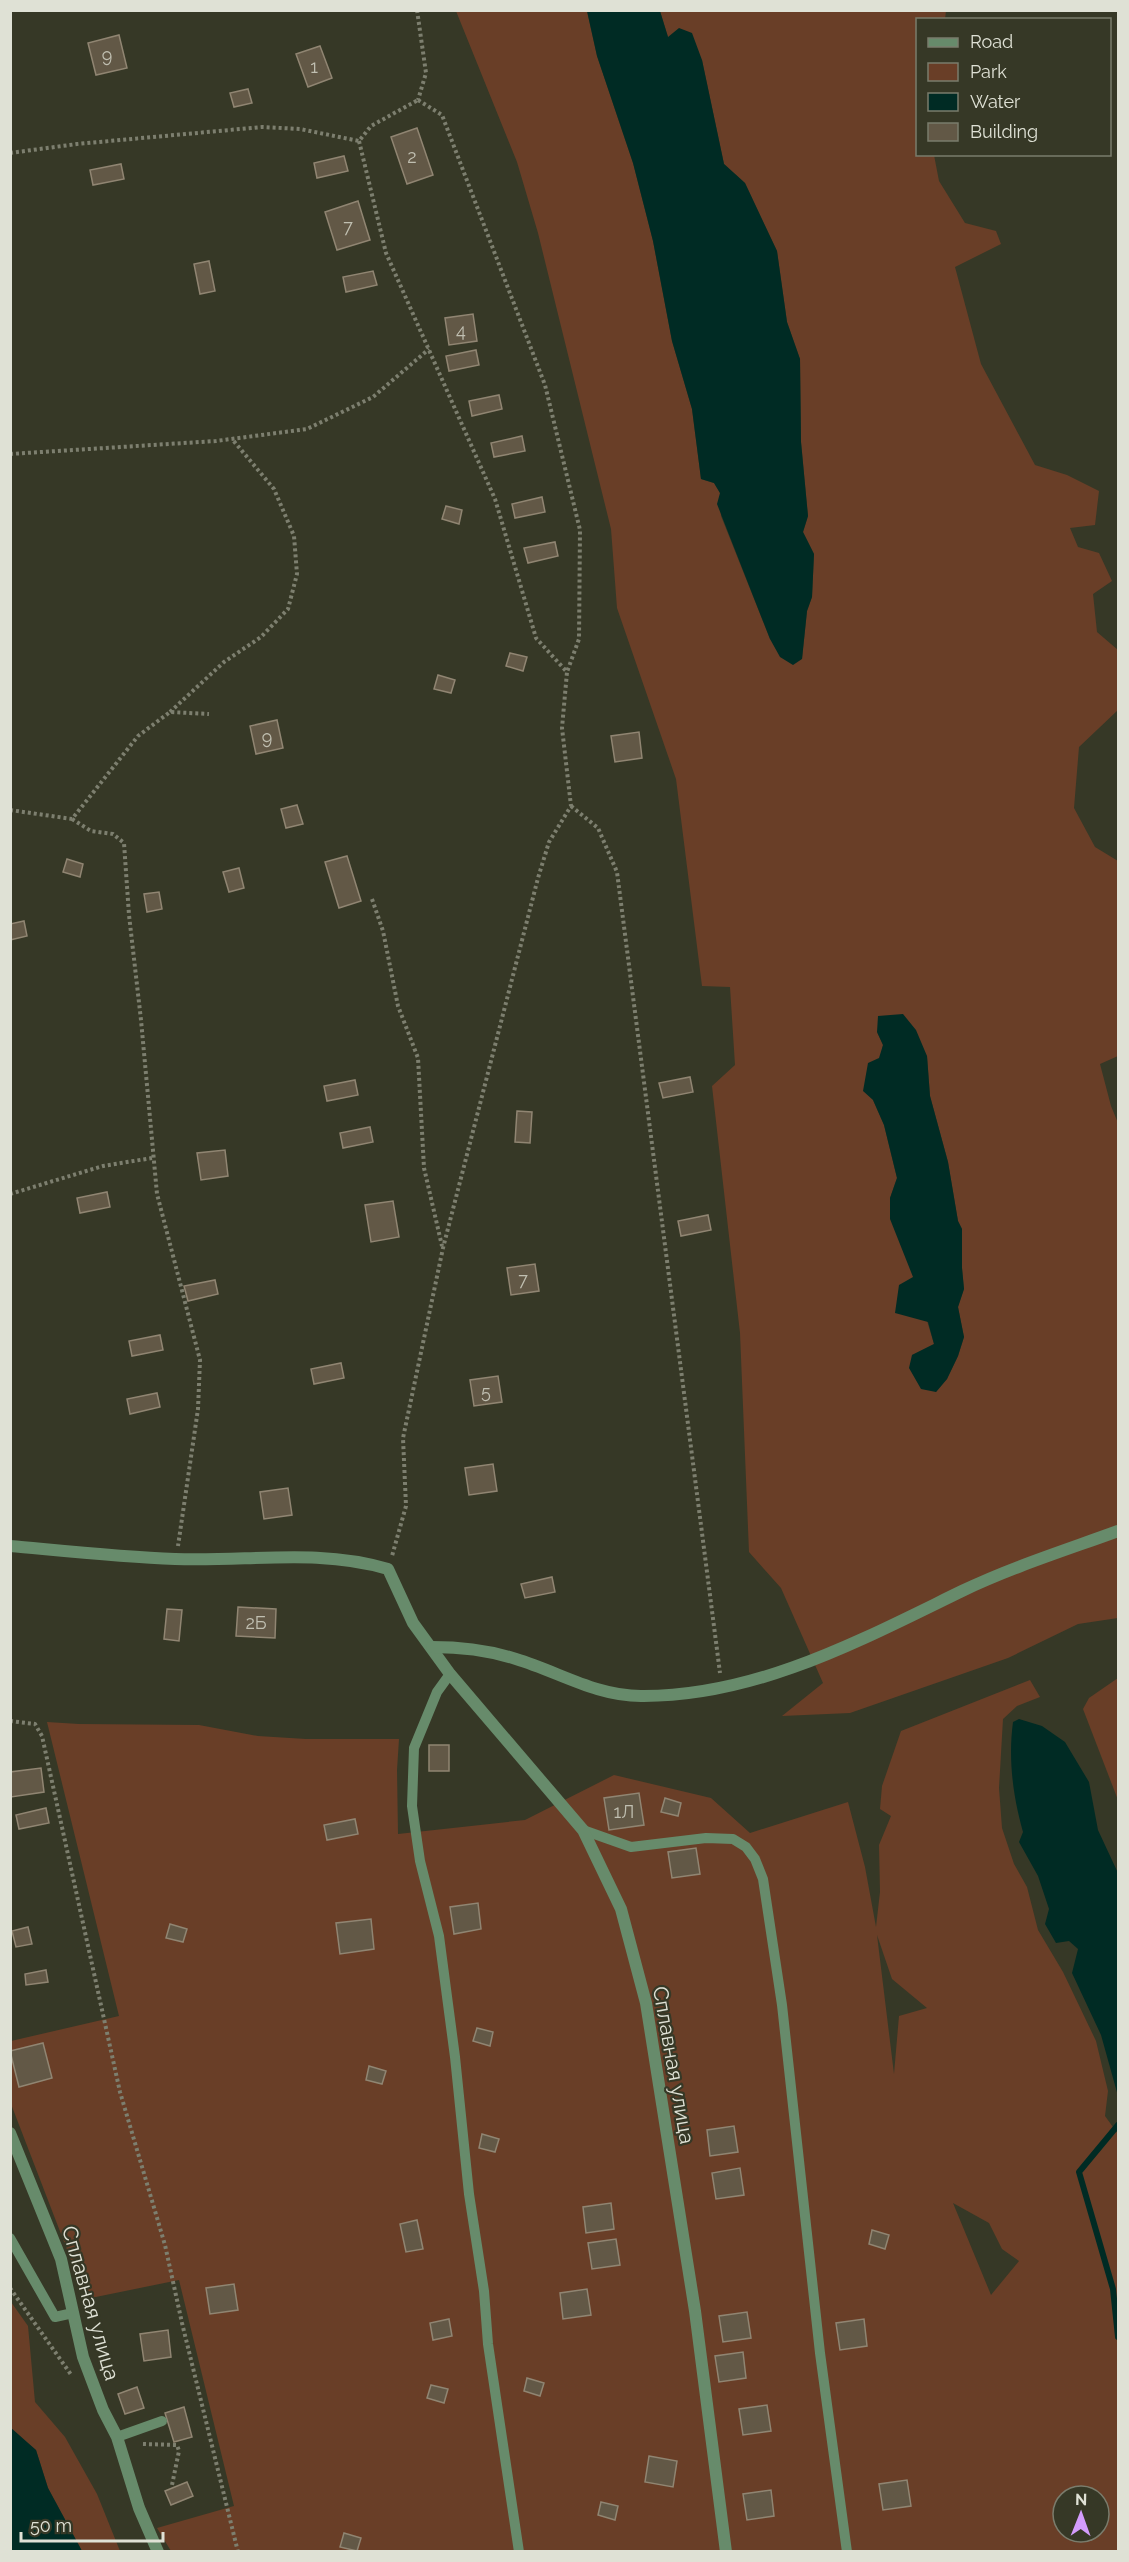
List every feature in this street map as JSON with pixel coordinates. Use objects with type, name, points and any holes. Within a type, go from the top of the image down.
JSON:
[{"type":"street","points":[[432,1647],[468,1647],[516,1659],[608,1694],[641,1696],[686,1694],[775,1674],[817,1659],[1018,1567],[1119,1531]]},
{"type":"street","points":[[10,1546],[176,1559],[289,1556],[367,1562],[388,1569]]},
{"type":"street","name":"Сплавная улица","points":[[388,1569],[413,1623],[450,1674],[583,1830],[621,1909],[646,2003],[695,2311],[726,2552]]},
{"type":"street","name":"Сплавная улица","points":[[10,2133],[61,2259],[83,2357],[103,2410],[117,2438],[139,2508],[159,2552]]},
{"type":"lane","points":[[450,1674],[437,1692],[414,1748],[412,1806],[420,1861],[439,1936],[455,2057],[469,2194],[484,2290],[488,2344],[519,2552]]},
{"type":"lane","points":[[583,1830],[631,1847],[706,1838],[733,1839],[746,1847],[755,1859],[763,1879],[782,2005],[820,2353],[847,2552]]},
{"type":"lane","points":[[10,2238],[55,2317],[73,2313]]},
{"type":"lane","points":[[117,2438],[162,2421]]},
{"type":"path","points":[[359,141],[371,126],[418,100],[426,74],[417,10]]},
{"type":"path","points":[[388,1569],[406,1506],[403,1438],[443,1248],[538,878],[549,842],[572,806],[562,728],[567,672],[579,639],[580,530],[545,385],[442,115],[418,100]]},
{"type":"path","points":[[10,153],[77,144],[262,127],[300,129],[359,141]]},
{"type":"path","points":[[359,141],[386,253],[495,500],[536,638],[567,672]]},
{"type":"path","points":[[10,454],[231,439],[307,429],[373,397],[429,349]]},
{"type":"path","points":[[72,819],[138,736],[170,712],[224,662],[261,637],[288,609],[297,574],[294,536],[274,489],[231,439]]},
{"type":"path","points":[[170,712],[209,714]]},
{"type":"path","points":[[572,806],[598,828],[617,872],[722,1686]]},
{"type":"path","points":[[10,810],[72,819],[91,831],[112,834],[124,843],[157,1194],[200,1360],[198,1409],[176,1559]]},
{"type":"path","points":[[372,899],[383,931],[398,1006],[418,1058],[424,1168],[443,1248]]},
{"type":"path","points":[[10,1194],[103,1166],[152,1158]]},
{"type":"path","points":[[10,1721],[35,1724],[42,1736],[120,2092],[165,2245],[238,2552]]},
{"type":"path","points":[[10,2288],[78,2383]]},
{"type":"path","points":[[135,2443],[177,2445],[179,2451],[172,2485]]},
{"type":"green space","points":[[456,11],[587,11],[597,56],[633,163],[653,241],[672,341],[692,409],[701,479],[714,483],[720,493],[721,516],[770,639],[802,659],[807,611],[812,597],[814,554],[803,532],[808,516],[801,442],[800,359],[787,322],[777,251],[745,183],[724,164],[702,60],[668,37],[660,11],[946,11],[945,18],[916,18],[916,156],[934,156],[939,181],[965,223],[996,231],[1001,244],[955,267],[981,364],[1035,465],[1067,475],[1099,491],[1095,525],[1070,528],[1078,547],[1099,553],[1112,581],[1093,594],[1097,632],[1118,650],[1118,710],[1079,747],[1074,808],[1095,847],[1118,861],[1118,1056],[1100,1064],[1118,1123],[1118,1618],[1078,1624],[1008,1658],[850,1713],[782,1716],[823,1683],[781,1588],[749,1552],[740,1333],[712,1086],[735,1065],[730,987],[702,986],[676,779],[617,608],[611,529],[538,233],[517,162]],"holes":[[[877,1032],[927,1056],[930,1096],[948,1162],[958,1221],[962,1229],[964,1289],[958,1307],[964,1337],[947,1379],[936,1392],[912,1355],[934,1344],[890,1198],[897,1178],[884,1125],[873,1100],[883,1045]]]},
{"type":"green space","points":[[1118,1678],[1118,1800],[1083,1709],[1089,1698]]},
{"type":"green space","points":[[1030,1680],[1040,1697],[1017,1706],[1003,1719],[999,1788],[1002,1828],[1014,1864],[1027,1887],[1038,1930],[1063,1972],[1096,2041],[1108,2091],[1105,2116],[1118,2134],[1118,2551],[171,2551],[157,2528],[234,2506],[179,2280],[86,2299],[11,2104],[11,2041],[119,2016],[47,1722],[199,1725],[258,1736],[306,1739],[399,1739],[398,1834],[525,1820],[614,1775],[711,1798],[750,1833],[848,1802],[865,1867],[876,1927],[880,1892],[879,1845],[891,1816],[880,1809],[882,1786],[901,1731]],"holes":[[[877,1935],[892,1979],[927,2008],[899,2016],[894,2074]],[[953,2203],[989,2223],[1002,2249],[1019,2261],[991,2295]]]},
{"type":"green space","points":[[11,2302],[28,2326],[35,2402],[65,2437],[97,2494],[120,2551],[82,2551],[48,2488],[36,2450],[11,2430]]},
{"type":"water","points":[[587,11],[660,11],[668,37],[679,28],[692,33],[702,60],[724,164],[745,183],[777,251],[787,322],[800,359],[801,442],[808,516],[803,532],[814,554],[812,597],[807,611],[802,659],[793,665],[780,657],[770,639],[717,504],[720,493],[714,483],[701,479],[692,409],[672,341],[653,241],[633,163],[597,56]]},
{"type":"water","points":[[903,1014],[916,1030],[927,1056],[930,1096],[948,1162],[958,1221],[962,1229],[964,1289],[958,1307],[964,1337],[947,1379],[936,1392],[921,1389],[909,1368],[912,1355],[934,1344],[928,1322],[895,1313],[899,1285],[913,1277],[890,1219],[890,1198],[897,1178],[884,1125],[873,1100],[863,1091],[868,1063],[879,1058],[883,1045],[877,1032],[878,1016]]},
{"type":"water","points":[[1019,1719],[1042,1726],[1065,1742],[1089,1782],[1098,1830],[1118,1873],[1118,2096],[1101,2035],[1072,1973],[1078,1949],[1069,1941],[1056,1943],[1045,1924],[1049,1909],[1038,1876],[1019,1842],[1023,1832],[1014,1792],[1011,1750],[1013,1722]]},
{"type":"water","points":[[10,2427],[36,2450],[48,2488],[82,2551],[11,2551]]},
{"type":"building","points":[[119,35],[127,68],[96,75],[88,43]]},
{"type":"building","points":[[320,46],[332,78],[308,87],[296,54]]},
{"type":"building","points":[[248,89],[252,103],[234,107],[230,93]]},
{"type":"building","points":[[417,128],[433,175],[407,184],[391,137]]},
{"type":"building","points":[[344,156],[348,171],[317,178],[314,163]]},
{"type":"building","points":[[121,164],[124,179],[93,185],[90,170]]},
{"type":"building","points":[[358,201],[370,240],[337,250],[325,212]]},
{"type":"building","points":[[209,261],[215,291],[200,294],[194,264]]},
{"type":"building","points":[[373,271],[377,285],[346,292],[343,277]]},
{"type":"building","points":[[473,314],[477,341],[449,345],[445,318]]},
{"type":"building","points":[[476,350],[479,365],[449,371],[446,356]]},
{"type":"building","points":[[499,395],[502,409],[472,416],[469,401]]},
{"type":"building","points":[[522,436],[525,451],[494,457],[491,443]]},
{"type":"building","points":[[542,497],[545,512],[515,518],[512,504]]},
{"type":"building","points":[[446,506],[462,510],[459,524],[442,519]]},
{"type":"building","points":[[555,542],[558,556],[528,563],[524,548]]},
{"type":"building","points":[[510,653],[527,657],[523,671],[506,666]]},
{"type":"building","points":[[438,675],[455,680],[451,693],[434,689]]},
{"type":"building","points":[[277,720],[283,748],[256,754],[250,726]]},
{"type":"building","points":[[639,732],[642,758],[615,762],[611,736]]},
{"type":"building","points":[[297,805],[303,824],[286,828],[281,809]]},
{"type":"building","points":[[347,856],[361,901],[339,908],[325,862]]},
{"type":"building","points":[[67,859],[83,864],[80,877],[63,872]]},
{"type":"building","points":[[239,868],[244,888],[229,892],[223,872]]},
{"type":"building","points":[[159,892],[162,909],[147,912],[144,894]]},
{"type":"building","points":[[24,921],[27,936],[10,940],[10,924]]},
{"type":"building","points":[[690,1077],[693,1092],[663,1098],[659,1083]]},
{"type":"building","points":[[355,1080],[358,1095],[327,1101],[324,1086]]},
{"type":"building","points":[[517,1111],[532,1112],[530,1143],[515,1142]]},
{"type":"building","points":[[370,1127],[373,1142],[343,1148],[340,1133]]},
{"type":"building","points":[[225,1150],[228,1176],[201,1180],[197,1153]]},
{"type":"building","points":[[107,1192],[110,1207],[80,1213],[77,1198]]},
{"type":"building","points":[[393,1201],[399,1237],[371,1242],[365,1205]]},
{"type":"building","points":[[708,1215],[711,1230],[681,1236],[678,1221]]},
{"type":"building","points":[[535,1264],[539,1291],[511,1295],[507,1268]]},
{"type":"building","points":[[215,1280],[218,1294],[188,1301],[184,1286]]},
{"type":"building","points":[[160,1335],[163,1350],[132,1356],[129,1341]]},
{"type":"building","points":[[341,1363],[344,1378],[314,1384],[311,1369]]},
{"type":"building","points":[[498,1376],[502,1402],[474,1406],[470,1380]]},
{"type":"building","points":[[157,1393],[160,1407],[130,1414],[127,1399]]},
{"type":"building","points":[[493,1464],[497,1491],[469,1495],[465,1468]]},
{"type":"building","points":[[288,1488],[292,1515],[264,1519],[260,1492]]},
{"type":"building","points":[[552,1577],[555,1592],[525,1598],[521,1584]]},
{"type":"building","points":[[238,1607],[276,1609],[275,1638],[236,1636]]},
{"type":"building","points":[[167,1609],[182,1610],[179,1641],[164,1639]]},
{"type":"building","points":[[429,1745],[449,1745],[449,1771],[429,1771]]},
{"type":"building","points":[[41,1768],[44,1792],[11,1797],[10,1772]]},
{"type":"building","points":[[639,1793],[644,1825],[609,1830],[604,1798]]},
{"type":"building","points":[[665,1798],[681,1803],[678,1816],[661,1812]]},
{"type":"building","points":[[46,1808],[49,1823],[19,1829],[16,1815]]},
{"type":"building","points":[[355,1819],[358,1834],[327,1840],[324,1825]]},
{"type":"building","points":[[696,1848],[700,1874],[672,1878],[668,1852]]},
{"type":"building","points":[[478,1903],[481,1929],[454,1934],[450,1907]]},
{"type":"building","points":[[371,1919],[374,1949],[340,1954],[336,1923]]},
{"type":"building","points":[[170,1924],[187,1929],[183,1942],[166,1938]]},
{"type":"building","points":[[28,1927],[32,1944],[16,1947],[12,1931]]},
{"type":"building","points":[[46,1970],[48,1982],[26,1985],[25,1974]]},
{"type":"building","points":[[477,2028],[493,2032],[490,2046],[473,2041]]},
{"type":"building","points":[[43,2043],[52,2078],[19,2087],[10,2051]]},
{"type":"building","points":[[369,2066],[386,2071],[382,2084],[366,2080]]},
{"type":"building","points":[[734,2126],[738,2152],[710,2156],[707,2130]]},
{"type":"building","points":[[482,2134],[499,2139],[495,2152],[479,2148]]},
{"type":"building","points":[[740,2168],[744,2195],[716,2199],[712,2173]]},
{"type":"building","points":[[611,2203],[614,2229],[586,2233],[583,2207]]},
{"type":"building","points":[[417,2220],[423,2249],[406,2252],[400,2224]]},
{"type":"building","points":[[872,2230],[889,2235],[885,2249],[869,2244]]},
{"type":"building","points":[[616,2239],[620,2265],[592,2269],[588,2243]]},
{"type":"building","points":[[234,2284],[238,2310],[210,2314],[206,2288]]},
{"type":"building","points":[[587,2289],[591,2315],[563,2319],[560,2293]]},
{"type":"building","points":[[747,2312],[751,2338],[723,2342],[719,2316]]},
{"type":"building","points":[[449,2319],[452,2336],[433,2340],[430,2323]]},
{"type":"building","points":[[864,2319],[867,2346],[840,2350],[836,2323]]},
{"type":"building","points":[[168,2330],[171,2357],[144,2361],[140,2334]]},
{"type":"building","points":[[743,2352],[746,2378],[719,2382],[715,2356]]},
{"type":"building","points":[[527,2378],[544,2383],[540,2396],[524,2391]]},
{"type":"building","points":[[431,2385],[448,2389],[444,2403],[427,2398]]},
{"type":"building","points":[[137,2387],[144,2408],[125,2414],[118,2394]]},
{"type":"building","points":[[767,2405],[771,2431],[743,2435],[739,2409]]},
{"type":"building","points":[[184,2407],[192,2437],[174,2442],[165,2413]]},
{"type":"building","points":[[649,2456],[677,2461],[673,2487],[645,2482]]},
{"type":"building","points":[[907,2480],[911,2506],[883,2510],[879,2484]]},
{"type":"building","points":[[187,2482],[193,2496],[171,2505],[165,2491]]},
{"type":"building","points":[[771,2490],[774,2516],[747,2520],[743,2494]]},
{"type":"building","points":[[601,2502],[618,2506],[615,2520],[598,2515]]},
{"type":"building","points":[[344,2533],[361,2538],[357,2551],[340,2547]]},
{"type":"waterway","points":[[1118,2125],[1079,2172],[1113,2289],[1118,2337]]}]
